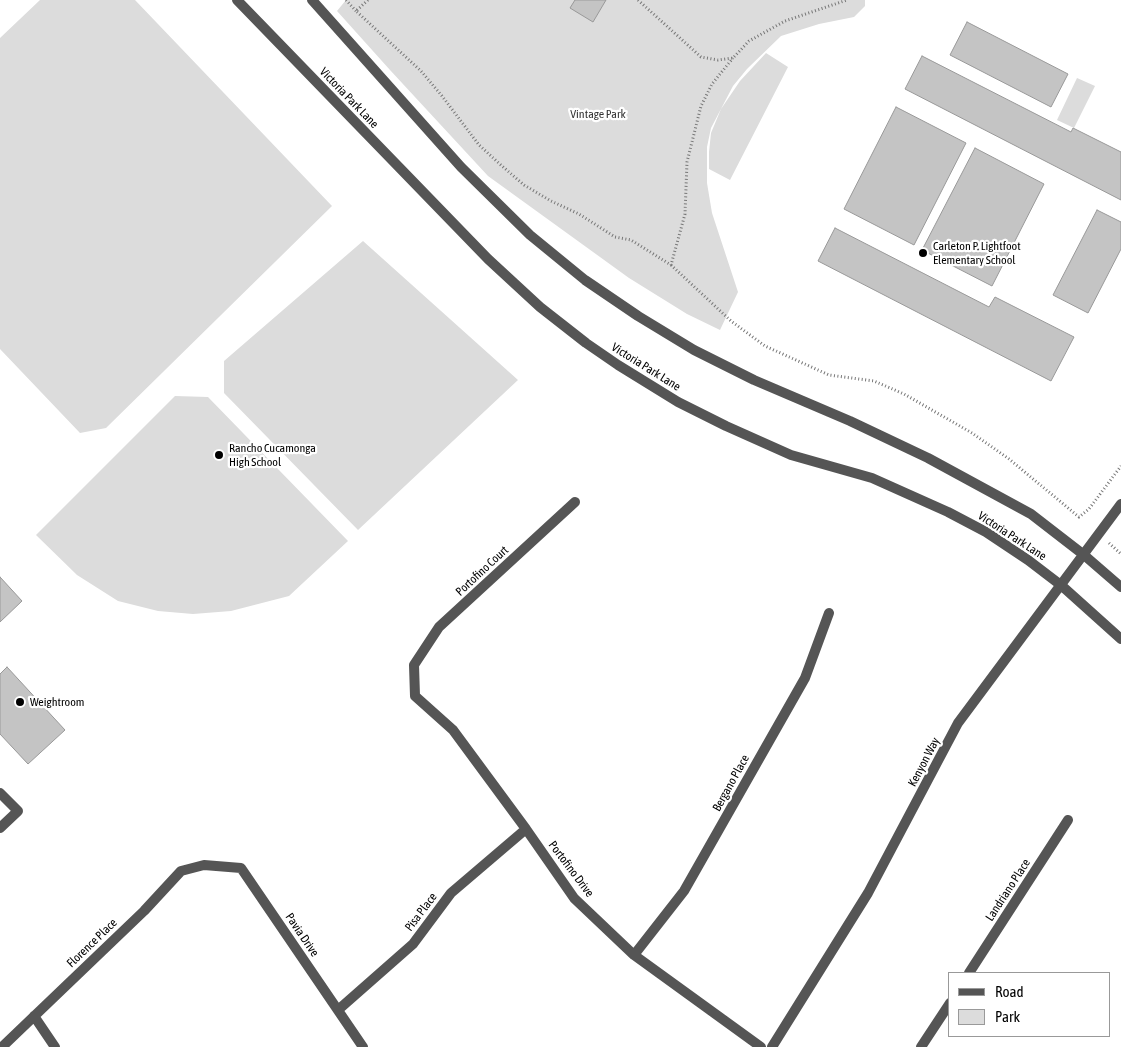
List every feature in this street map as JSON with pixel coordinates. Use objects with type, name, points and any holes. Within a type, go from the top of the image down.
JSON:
[{"type":"street","name":"Victoria Park Lane","points":[[237,0],[488,258],[540,307],[618,366],[678,402],[726,426],[791,455],[872,478],[948,512],[986,532],[1028,560],[1062,586],[1121,639]]},
{"type":"street","name":"Victoria Park Lane","points":[[312,0],[461,168],[530,235],[585,280],[638,316],[694,350],[754,380],[850,421],[920,454],[1031,514],[1084,555],[1121,588]]},
{"type":"street","name":"Portofino Court","points":[[414,665],[439,628],[575,502]]},
{"type":"street","name":"Kenyon Way","points":[[772,1047],[868,893],[958,723],[1062,586],[1121,504]]},
{"type":"street","name":"Bergano Place","points":[[634,954],[684,891],[805,678],[829,612]]},
{"type":"street","name":"Portofino Drive","points":[[414,665],[415,696],[453,730],[574,898],[634,954],[761,1047]]},
{"type":"street","points":[[0,792],[18,811],[0,828]]},
{"type":"street","name":"Landriano Place","points":[[970,972],[1068,820]]},
{"type":"street","name":"Pisa Place","points":[[338,1010],[412,944],[451,893],[526,829]]},
{"type":"street","name":"Pavia Drive","points":[[204,865],[241,868],[363,1047]]},
{"type":"street","name":"Florence Place","points":[[2,1047],[144,911],[181,871],[204,865]]},
{"type":"street","points":[[921,1047],[948,1006]]},
{"type":"street","points":[[34,1016],[55,1047]]},
{"type":"path","points":[[346,0],[421,71],[478,144],[524,185],[551,201],[579,214],[615,237],[631,240],[671,265],[731,321],[765,346],[829,375],[874,381],[904,394],[972,433],[1009,459],[1079,517],[1089,509],[1121,466]]},
{"type":"path","points":[[356,11],[368,0]]},
{"type":"path","points":[[638,0],[701,57],[718,60],[733,58]]},
{"type":"path","points":[[671,265],[685,214],[687,162],[700,106],[712,84],[749,41],[778,24],[847,0]]},
{"type":"green space","points":[[40,0],[135,0],[332,206],[106,428],[80,433],[0,349],[0,38]]},
{"type":"green space","name":"Vintage Park","points":[[346,0],[865,0],[865,6],[854,17],[819,24],[781,36],[747,69],[733,86],[711,128],[707,147],[707,183],[712,213],[738,292],[720,330],[687,314],[629,278],[488,176],[337,11]]},
{"type":"green space","points":[[766,53],[788,67],[730,180],[709,169],[711,133],[721,109],[740,81]]},
{"type":"green space","points":[[1077,78],[1095,86],[1074,128],[1057,120]]},
{"type":"green space","points":[[363,241],[518,380],[358,530],[224,393],[224,361]]},
{"type":"green space","points":[[175,396],[208,397],[348,541],[289,596],[231,611],[193,614],[158,611],[118,601],[77,575],[36,535]]},
{"type":"building","points":[[575,0],[606,0],[593,22],[570,8]]},
{"type":"building","points":[[967,22],[1068,74],[1051,107],[950,55]]},
{"type":"building","points":[[922,56],[1071,132],[1073,128],[1121,152],[1121,200],[905,89]]},
{"type":"building","points":[[896,107],[966,143],[914,245],[844,209]]},
{"type":"building","points":[[975,148],[1044,184],[992,286],[922,250]]},
{"type":"building","points":[[1097,210],[1121,222],[1121,249],[1088,313],[1053,295]]},
{"type":"building","points":[[835,228],[989,307],[995,297],[1074,337],[1051,381],[818,261]]},
{"type":"building","points":[[0,577],[22,601],[0,622]]},
{"type":"building","name":"Weightroom","points":[[7,667],[65,730],[28,764],[0,734],[0,674]]},
{"type":"place","name":"Carleton P. Lightfoot Elementary School","points":[[923,253]]},
{"type":"place","name":"Rancho Cucamonga High School","points":[[219,455]]},
{"type":"place","name":"Weightroom","points":[[20,702]]}]
